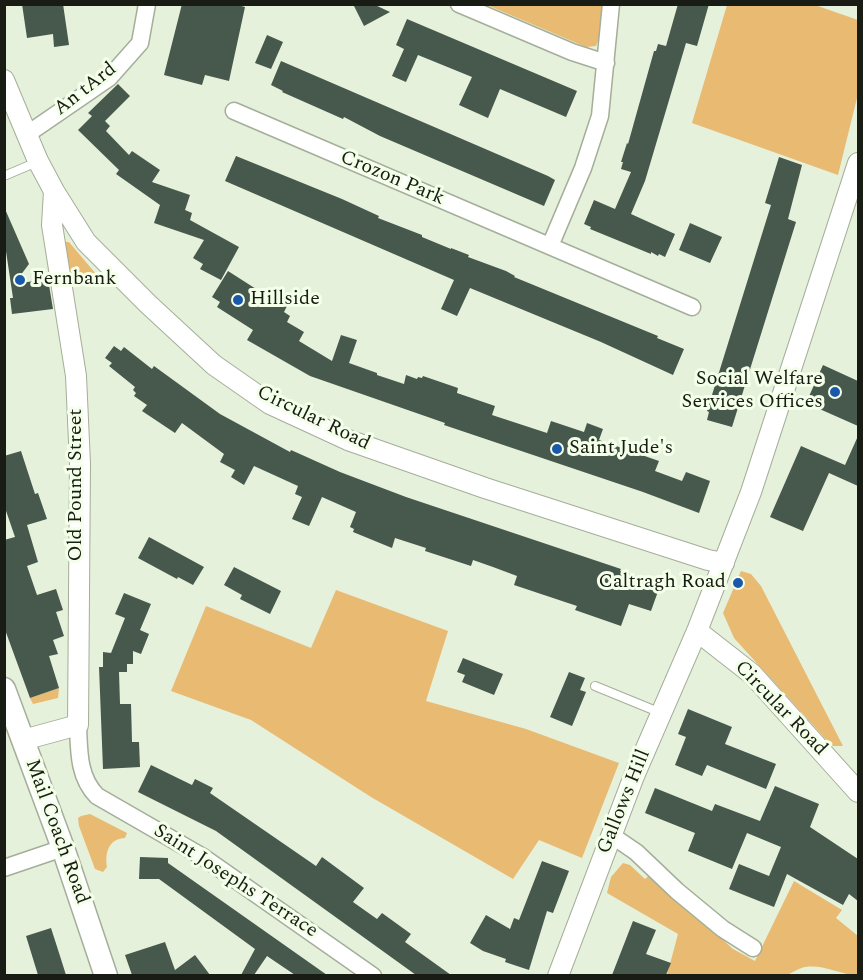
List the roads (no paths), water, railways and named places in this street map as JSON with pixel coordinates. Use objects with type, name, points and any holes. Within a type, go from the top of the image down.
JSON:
[{"type":"main road","name":"Mail Coach Road","points":[[4,689],[63,848],[106,975]]},
{"type":"street","name":"An tArd","points":[[26,135],[109,78],[140,43],[147,4]]},
{"type":"street","points":[[459,4],[572,52],[606,63]]},
{"type":"street","points":[[550,246],[583,168],[600,116],[611,4]]},
{"type":"street","name":"Circular Road","points":[[4,80],[38,161],[86,242],[214,365],[270,404],[348,440],[485,488],[708,560],[724,563]]},
{"type":"street","name":"Crozon Park","points":[[234,111],[692,307]]},
{"type":"street","name":"Gallows Hill","points":[[558,975],[611,836],[697,631],[751,492],[858,163]]},
{"type":"street","name":"Old Pound Street","points":[[54,191],[52,225],[76,376],[80,464],[78,725]]},
{"type":"street","name":"Circular Road","points":[[697,631],[752,674],[858,792]]},
{"type":"street","points":[[23,740],[78,725]]},
{"type":"street","name":"Saint Josephs Terrace","points":[[78,725],[80,762],[88,788],[97,796],[203,857],[373,975]]},
{"type":"street","points":[[611,836],[636,852],[677,891],[723,929],[753,948]]},
{"type":"street","points":[[4,868],[63,848]]},
{"type":"lane","points":[[4,176],[38,161]]},
{"type":"lane","points":[[595,686],[661,713]]},
{"type":"place","name":"Fernbank","points":[[20,280]]},
{"type":"place","name":"Hillside","points":[[238,300]]},
{"type":"place","name":"Social Welfare Services Offices","points":[[835,392]]},
{"type":"place","name":"Saint Jude's","points":[[557,449]]},
{"type":"place","name":"Caltragh Road","points":[[738,583]]}]
